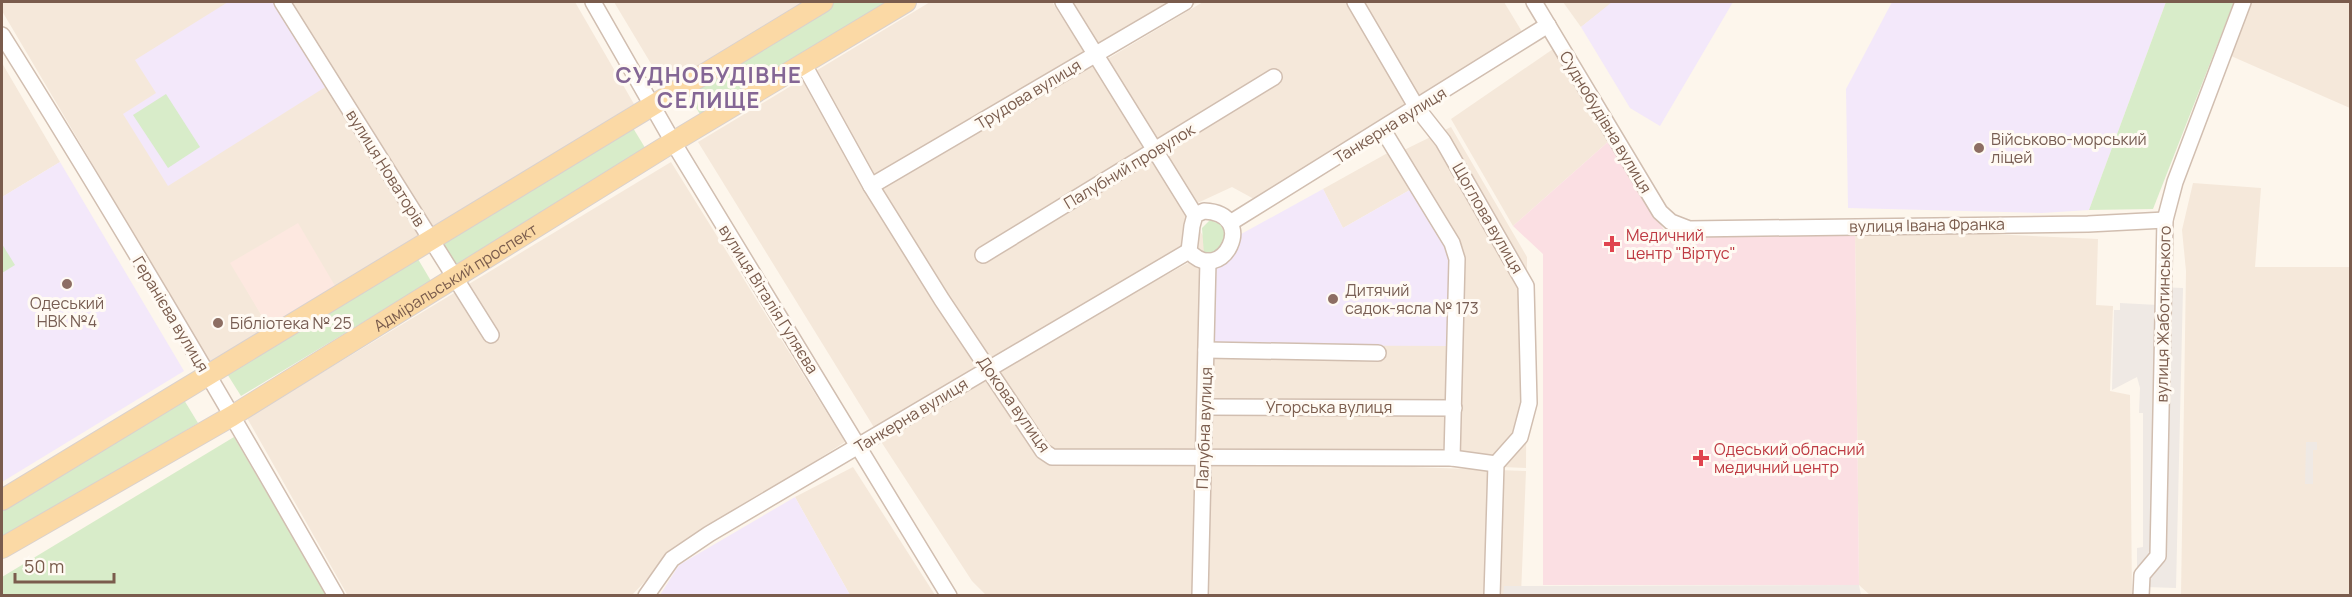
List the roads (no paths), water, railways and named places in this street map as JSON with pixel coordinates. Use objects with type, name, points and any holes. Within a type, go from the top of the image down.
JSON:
[{"type":"main road","points":[[2,500],[592,144],[651,104],[823,2]]},
{"type":"main road","name":"Адміральський проспект","points":[[2,548],[232,416],[673,142],[906,2]]},
{"type":"street","name":"вулиця Новаторів","points":[[282,2],[491,335]]},
{"type":"street","name":"вулиця Віталія Гуляєва","points":[[593,2],[673,142],[860,446],[949,596]]},
{"type":"street","points":[[1063,2],[1195,216]]},
{"type":"street","name":"Трудова вулиця","points":[[871,186],[1185,2]]},
{"type":"street","name":"Щоглова вулиця","points":[[1355,2],[1417,108],[1443,141],[1526,286],[1528,403],[1520,437],[1496,464]]},
{"type":"street","name":"Суднобудівна вулиця","points":[[1534,2],[1660,212],[1671,222],[1689,229]]},
{"type":"street","name":"вулиця Жаботинського","points":[[2141,596],[2142,574],[2158,556],[2165,220],[2175,182],[2243,2]]},
{"type":"street","name":"Танкерна вулиця","points":[[1230,223],[1383,130],[1548,25]]},
{"type":"street","name":"Геранієва вулиця","points":[[2,35],[232,416],[336,596]]},
{"type":"street","name":"Докова вулиця","points":[[803,63],[871,186],[942,300],[1043,450],[1052,457],[1452,458],[1496,464]]},
{"type":"street","name":"Палубний провулок","points":[[983,255],[1274,77]]},
{"type":"street","points":[[1383,130],[1452,243],[1457,258],[1452,458]]},
{"type":"street","points":[[1204,211],[1214,211],[1230,223],[1233,233],[1232,244],[1226,254],[1217,260],[1208,261],[1195,258],[1189,251],[1191,226],[1195,216],[1204,211]]},
{"type":"street","name":"вулиця Івана Франка","points":[[1689,229],[2088,224],[2165,220]]},
{"type":"street","name":"Танкерна вулиця","points":[[646,596],[672,559],[709,534],[1189,251]]},
{"type":"street","name":"Палубна вулиця","points":[[1200,596],[1208,261]]},
{"type":"street","points":[[1206,350],[1378,352]]},
{"type":"street","name":"Угорська вулиця","points":[[1205,406],[1454,408]]},
{"type":"street","points":[[1492,596],[1496,464]]},
{"type":"street","name":"вулиця Жаботинського","points":[[2151,566],[2152,596]]},
{"type":"place","name":"Військово-морський ліцей","points":[[1979,148]]},
{"type":"place","name":"Медичний центр \"Віртус\"","points":[[1612,244]]},
{"type":"place","name":"Одеський НВК №4","points":[[67,284]]},
{"type":"place","name":"Дитячий садок-ясла № 173","points":[[1333,299]]},
{"type":"place","name":"Бібліотека № 25","points":[[218,323]]},
{"type":"place","name":"Одеський обласний медичний центр","points":[[1701,458]]},
{"type":"district","name":"СУДНОБУДІВНЕ СЕЛИЩЕ","points":[[709,88]]}]
